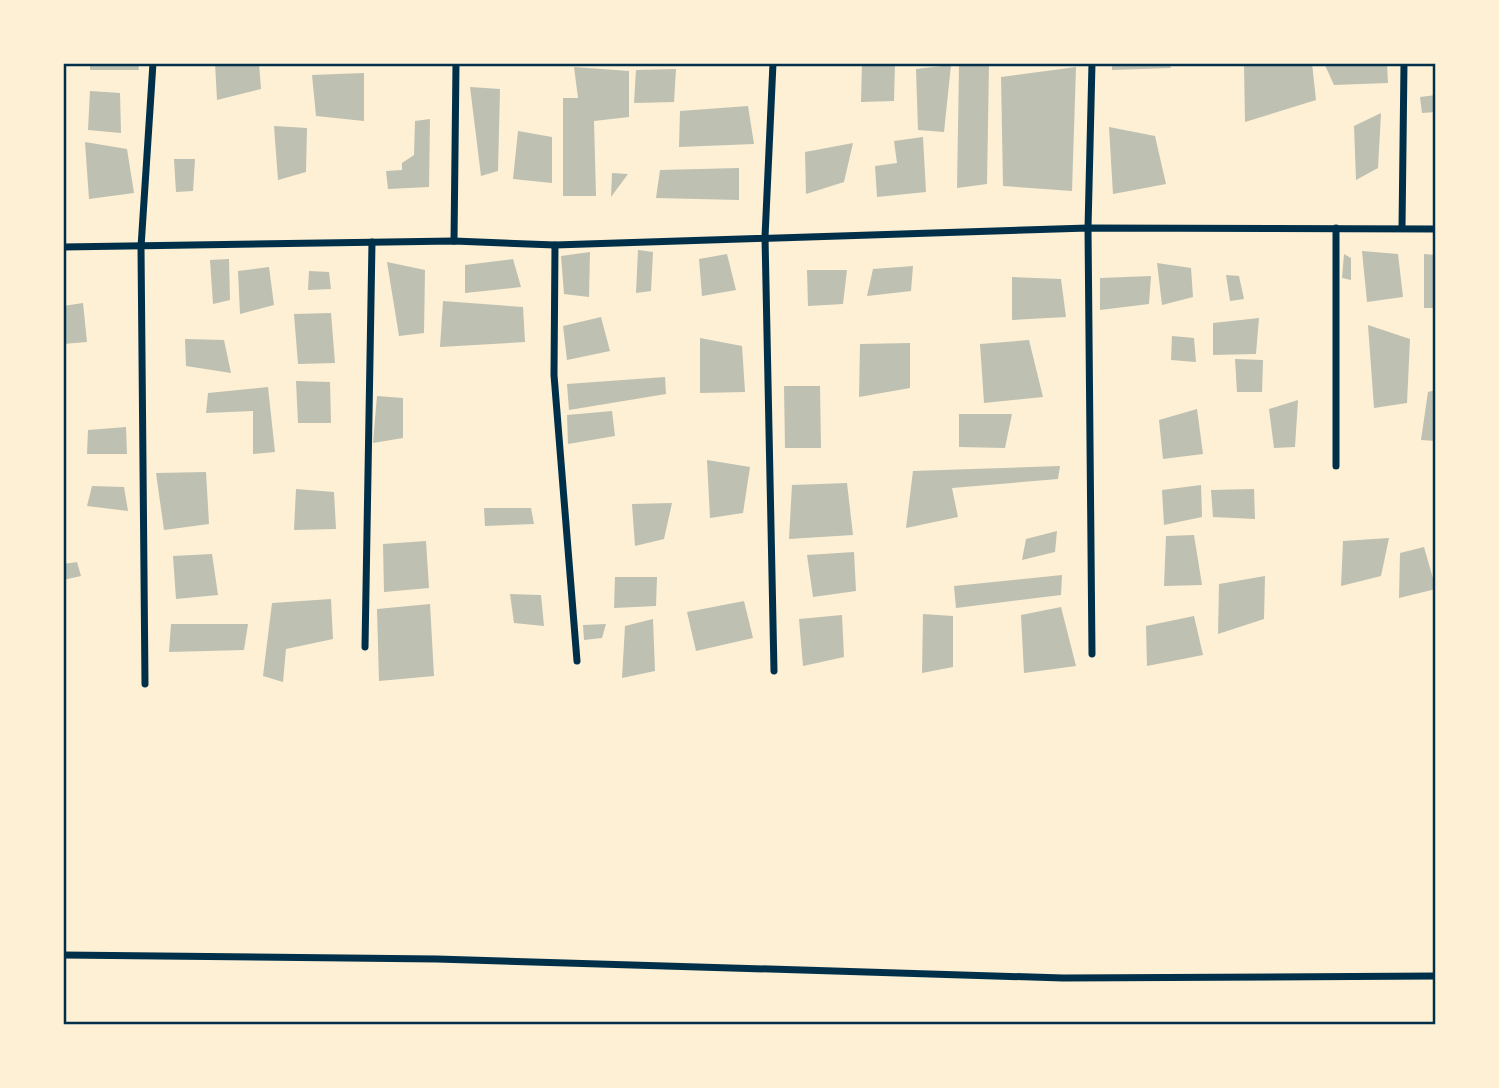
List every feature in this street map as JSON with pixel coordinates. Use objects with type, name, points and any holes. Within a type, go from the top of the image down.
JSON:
[{"type":"street","points":[[145,684],[141,247],[153,63]]},
{"type":"street","points":[[454,241],[456,63]]},
{"type":"street","points":[[774,63],[765,237],[774,671]]},
{"type":"street","points":[[1092,63],[1088,228],[1092,654]]},
{"type":"street","points":[[1402,228],[1404,63]]},
{"type":"street","points":[[63,247],[454,241],[555,245],[1088,228],[1436,229]]},
{"type":"street","points":[[1336,228],[1336,466]]},
{"type":"street","points":[[365,646],[372,242]]},
{"type":"street","points":[[555,245],[554,375],[577,661]]},
{"type":"street","points":[[63,955],[437,959],[1063,978],[1436,976]]},
{"type":"building","points":[[90,63],[138,63],[139,70],[90,70]]},
{"type":"building","points":[[215,63],[259,63],[261,89],[217,100]]},
{"type":"building","points":[[862,63],[895,63],[894,101],[861,102]]},
{"type":"building","points":[[1112,63],[1169,63],[1171,68],[1112,70]]},
{"type":"building","points":[[1312,63],[1316,100],[1245,122],[1244,65]]},
{"type":"building","points":[[1324,63],[1387,63],[1388,83],[1334,85]]},
{"type":"building","points":[[989,64],[987,184],[957,188],[959,66]]},
{"type":"building","points":[[951,65],[944,132],[918,130],[916,69]]},
{"type":"building","points":[[574,67],[629,71],[629,117],[594,121],[596,196],[563,196],[563,98],[578,98]]},
{"type":"building","points":[[1076,67],[1072,191],[1003,186],[1001,77]]},
{"type":"building","points":[[676,69],[674,102],[634,103],[636,70]]},
{"type":"building","points":[[364,73],[364,121],[316,116],[312,75]]},
{"type":"building","points":[[470,87],[500,89],[498,171],[481,176]]},
{"type":"building","points":[[90,91],[120,93],[121,133],[88,130]]},
{"type":"building","points":[[1436,95],[1436,112],[1422,113],[1420,97]]},
{"type":"building","points":[[748,106],[754,144],[679,147],[680,111]]},
{"type":"building","points":[[1381,113],[1378,168],[1356,180],[1354,126]]},
{"type":"building","points":[[430,119],[429,187],[388,189],[386,171],[402,170],[402,163],[414,155],[415,121]]},
{"type":"building","points":[[274,126],[307,128],[306,172],[278,180]]},
{"type":"building","points":[[1109,127],[1155,136],[1166,184],[1113,194]]},
{"type":"building","points":[[518,131],[552,137],[552,183],[513,179]]},
{"type":"building","points":[[923,137],[926,192],[877,197],[875,166],[897,163],[894,141]]},
{"type":"building","points":[[85,142],[127,149],[134,193],[89,199]]},
{"type":"building","points":[[853,143],[844,182],[806,194],[805,152]]},
{"type":"building","points":[[174,159],[195,159],[193,191],[176,192]]},
{"type":"building","points":[[739,168],[739,200],[656,198],[660,170]]},
{"type":"building","points":[[612,173],[628,174],[611,197]]},
{"type":"building","points":[[638,250],[653,252],[651,291],[636,293]]},
{"type":"building","points":[[1362,251],[1398,254],[1403,297],[1367,302]]},
{"type":"building","points":[[590,252],[589,297],[564,294],[561,256]]},
{"type":"building","points":[[727,254],[736,290],[702,296],[699,259]]},
{"type":"building","points":[[1344,254],[1351,258],[1351,280],[1342,278]]},
{"type":"building","points":[[1424,254],[1436,255],[1436,308],[1424,308]]},
{"type":"building","points":[[229,259],[230,300],[213,304],[210,260]]},
{"type":"building","points":[[513,259],[521,287],[465,293],[465,265]]},
{"type":"building","points":[[387,262],[425,270],[424,333],[399,336]]},
{"type":"building","points":[[1157,263],[1191,268],[1193,297],[1162,305]]},
{"type":"building","points":[[913,266],[911,291],[867,296],[873,269]]},
{"type":"building","points":[[269,267],[274,305],[240,314],[238,271]]},
{"type":"building","points":[[807,270],[847,270],[843,304],[808,306]]},
{"type":"building","points":[[309,271],[329,272],[331,289],[308,290]]},
{"type":"building","points":[[1226,275],[1239,276],[1244,299],[1230,301]]},
{"type":"building","points":[[1151,276],[1149,304],[1100,310],[1100,278]]},
{"type":"building","points":[[1012,277],[1061,279],[1066,317],[1012,320]]},
{"type":"building","points":[[443,301],[523,307],[525,342],[440,347]]},
{"type":"building","points":[[83,303],[87,342],[63,344],[63,306]]},
{"type":"building","points":[[331,313],[335,363],[298,364],[294,314]]},
{"type":"building","points":[[601,317],[610,351],[567,360],[563,326]]},
{"type":"building","points":[[1259,318],[1256,354],[1213,355],[1213,323]]},
{"type":"building","points":[[1368,325],[1410,339],[1407,403],[1374,408]]},
{"type":"building","points":[[1172,336],[1194,338],[1196,362],[1171,360]]},
{"type":"building","points":[[700,338],[742,346],[745,392],[700,393]]},
{"type":"building","points":[[185,339],[224,340],[231,373],[186,366]]},
{"type":"building","points":[[1029,340],[1043,397],[984,403],[980,344]]},
{"type":"building","points":[[910,343],[910,388],[859,397],[860,344]]},
{"type":"building","points":[[1235,359],[1263,360],[1262,392],[1237,392]]},
{"type":"building","points":[[665,377],[666,394],[569,410],[567,384]]},
{"type":"building","points":[[296,381],[330,382],[331,423],[298,423]]},
{"type":"building","points":[[784,386],[820,386],[821,448],[785,448]]},
{"type":"building","points":[[268,387],[275,452],[253,454],[253,411],[206,413],[208,393]]},
{"type":"building","points":[[1436,390],[1436,441],[1421,440],[1428,392]]},
{"type":"building","points":[[377,396],[403,398],[403,438],[373,443]]},
{"type":"building","points":[[1298,400],[1295,447],[1274,448],[1269,409]]},
{"type":"building","points":[[1197,409],[1203,454],[1163,459],[1159,420]]},
{"type":"building","points":[[612,411],[615,436],[568,444],[567,415]]},
{"type":"building","points":[[959,414],[1012,414],[1005,448],[959,447]]},
{"type":"building","points":[[126,427],[127,454],[87,454],[88,430]]},
{"type":"building","points":[[707,460],[750,467],[743,513],[710,518]]},
{"type":"building","points":[[1060,466],[1058,479],[952,488],[958,517],[906,528],[913,471]]},
{"type":"building","points":[[206,472],[209,524],[164,530],[156,473]]},
{"type":"building","points":[[847,483],[853,535],[789,539],[792,485]]},
{"type":"building","points":[[1201,485],[1202,517],[1164,525],[1162,490]]},
{"type":"building","points":[[92,486],[124,487],[128,511],[87,506]]},
{"type":"building","points":[[296,489],[334,492],[336,529],[294,530]]},
{"type":"building","points":[[1254,489],[1255,519],[1213,517],[1211,490]]},
{"type":"building","points":[[672,503],[664,539],[635,546],[632,504]]},
{"type":"building","points":[[484,508],[531,508],[534,524],[485,526]]},
{"type":"building","points":[[1057,531],[1055,552],[1022,560],[1026,539]]},
{"type":"building","points":[[1194,535],[1202,585],[1164,586],[1166,536]]},
{"type":"building","points":[[1389,538],[1381,576],[1341,586],[1343,541]]},
{"type":"building","points":[[426,541],[429,588],[384,592],[383,544]]},
{"type":"building","points":[[1424,547],[1436,589],[1399,598],[1400,553]]},
{"type":"building","points":[[854,552],[856,591],[813,597],[807,555]]},
{"type":"building","points":[[212,554],[218,595],[176,599],[173,556]]},
{"type":"building","points":[[77,562],[81,576],[63,580],[63,564]]},
{"type":"building","points":[[1062,575],[1061,595],[956,608],[954,586]]},
{"type":"building","points":[[1265,576],[1264,619],[1218,634],[1219,584]]},
{"type":"building","points":[[615,577],[657,577],[656,606],[614,608]]},
{"type":"building","points":[[510,594],[541,595],[544,626],[514,623]]},
{"type":"building","points":[[331,599],[333,639],[286,649],[283,682],[263,676],[272,603]]},
{"type":"building","points":[[744,601],[753,638],[696,651],[687,612]]},
{"type":"building","points":[[430,604],[434,676],[379,681],[377,609]]},
{"type":"building","points":[[1061,607],[1076,666],[1024,673],[1021,615]]},
{"type":"building","points":[[923,614],[953,616],[953,667],[922,673]]},
{"type":"building","points":[[842,615],[844,657],[803,666],[799,619]]},
{"type":"building","points":[[1194,616],[1203,655],[1147,666],[1146,626]]},
{"type":"building","points":[[653,619],[655,671],[622,678],[625,626]]},
{"type":"building","points":[[171,624],[248,624],[244,650],[169,652]]},
{"type":"building","points":[[606,624],[602,638],[584,640],[583,625]]}]
